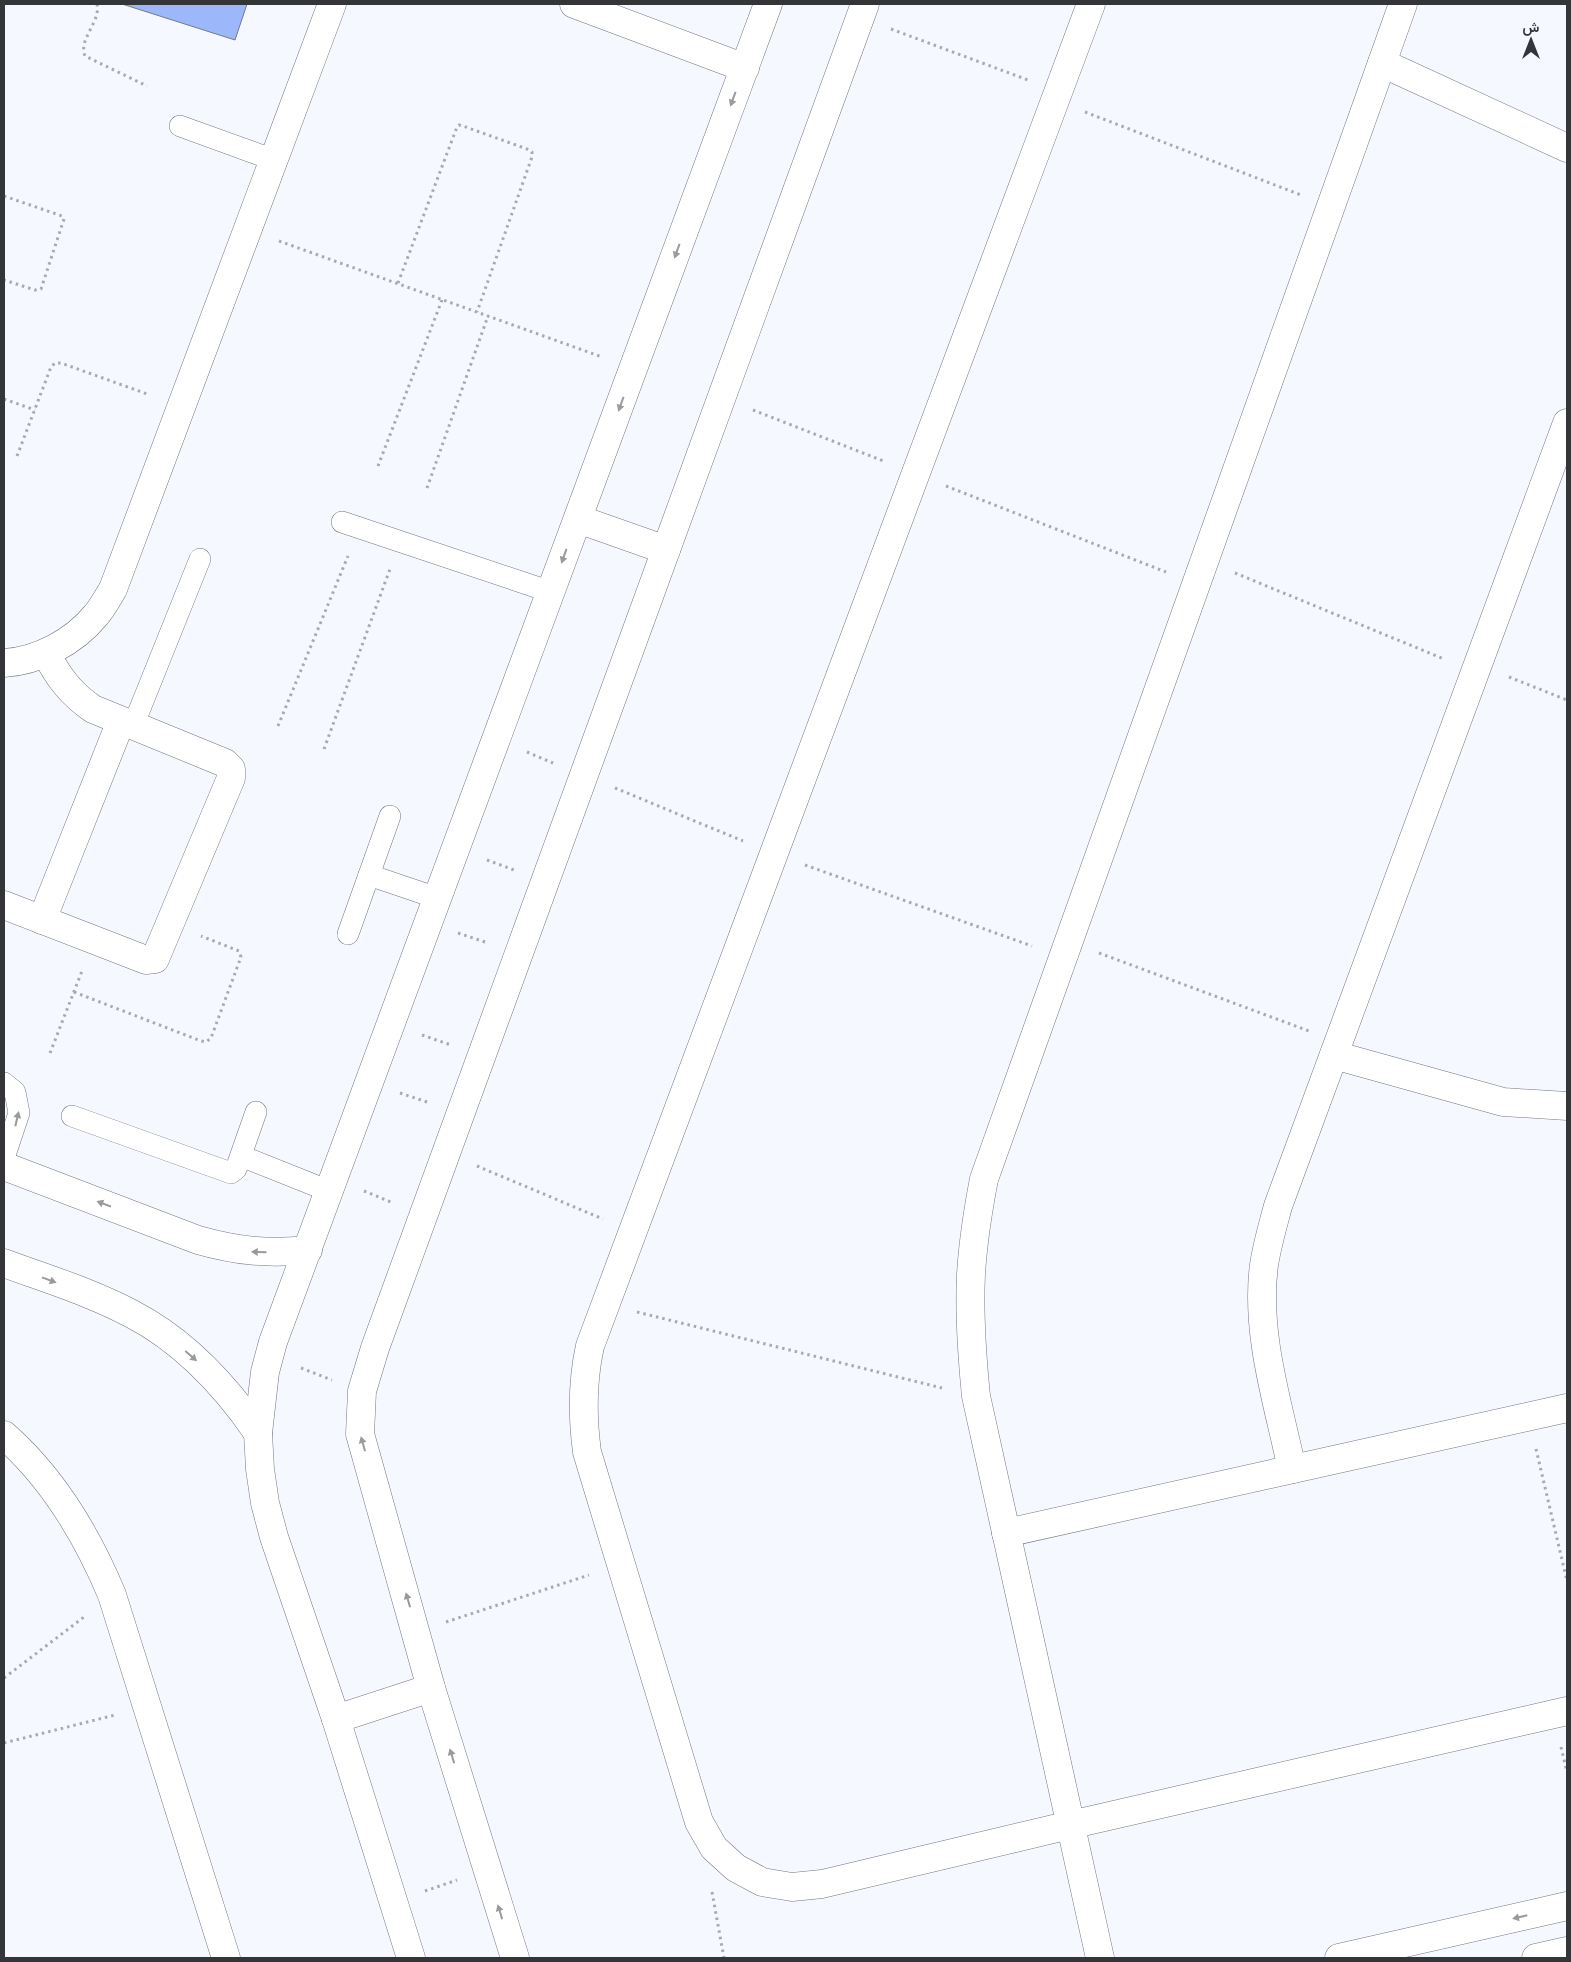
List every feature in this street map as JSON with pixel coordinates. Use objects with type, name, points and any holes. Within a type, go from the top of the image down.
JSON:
[{"type":"street","points":[[4,663],[16,662],[46,653],[73,637],[96,616],[114,589],[332,4]]},
{"type":"street","points":[[574,4],[745,68]]},
{"type":"street","points":[[411,1958],[336,1719],[274,1537],[265,1503],[261,1477],[258,1433],[260,1402],[270,1357],[331,1185],[768,4]]},
{"type":"street","points":[[1091,4],[590,1346],[584,1370],[582,1396],[587,1452],[699,1822],[714,1848],[736,1868],[762,1882],[792,1887],[822,1884],[1567,1711]]},
{"type":"street","points":[[1100,1958],[976,1396],[972,1357],[971,1274],[976,1226],[984,1179],[1403,4]]},
{"type":"street","points":[[514,1958],[431,1688],[417,1632],[360,1434],[362,1391],[375,1348],[863,10]]},
{"type":"street","points":[[1382,63],[1567,148]]},
{"type":"street","points":[[1292,1469],[1264,1334],[1262,1300],[1264,1267],[1269,1239],[1278,1206],[1567,423]]},
{"type":"street","points":[[578,519],[666,550]]},
{"type":"street","points":[[4,905],[150,960],[157,956],[230,778],[230,769],[225,763],[93,709],[78,699],[54,670],[46,653]]},
{"type":"street","points":[[42,920],[127,723]]},
{"type":"street","points":[[1336,1049],[1503,1102],[1567,1106]]},
{"type":"street","points":[[4,1166],[198,1240],[225,1248],[252,1252],[280,1253],[308,1250]]},
{"type":"street","points":[[4,1263],[102,1300],[133,1315],[163,1334],[216,1378],[258,1433]]},
{"type":"street","points":[[1006,1533],[1567,1408]]},
{"type":"street","points":[[4,1435],[20,1449],[49,1482],[74,1517],[95,1555],[112,1595],[226,1958]]},
{"type":"street","points":[[336,1719],[431,1688]]},
{"type":"street","points":[[1340,1958],[1567,1906]]},
{"type":"street","points":[[1536,1958],[1567,1951]]},
{"type":"lane","points":[[180,126],[274,160]]},
{"type":"lane","points":[[351,524],[551,592]]},
{"type":"lane","points":[[127,723],[200,560]]},
{"type":"lane","points":[[348,934],[390,816]]},
{"type":"lane","points":[[369,875],[433,910]]},
{"type":"lane","points":[[4,1083],[14,1092],[19,1113],[4,1158]]},
{"type":"lane","points":[[72,1116],[231,1173],[236,1169],[256,1112]]},
{"type":"lane","points":[[241,1156],[331,1185]]},
{"type":"path","points":[[97,4],[98,11],[83,48],[85,56],[147,86]]},
{"type":"path","points":[[863,10],[1056,96],[1331,206]]},
{"type":"path","points":[[398,283],[457,127],[461,125],[481,132],[530,150],[532,157],[477,312]]},
{"type":"path","points":[[4,196],[62,216],[64,219],[41,289],[35,290],[4,280]]},
{"type":"path","points":[[248,230],[634,368]]},
{"type":"path","points":[[378,466],[442,300]]},
{"type":"path","points":[[427,488],[488,316]]},
{"type":"path","points":[[17,456],[52,366],[58,362],[181,407]]},
{"type":"path","points":[[722,398],[915,474],[1567,700]]},
{"type":"path","points":[[4,399],[35,410]]},
{"type":"path","points":[[278,726],[351,524]]},
{"type":"path","points":[[324,749],[400,541]]},
{"type":"path","points":[[456,848],[545,882]]},
{"type":"path","points":[[433,910],[519,955]]},
{"type":"path","points":[[74,992],[201,1041],[206,1042],[209,1040],[241,954],[236,950],[171,923]]},
{"type":"path","points":[[50,1053],[94,940]]},
{"type":"path","points":[[1068,941],[1336,1049]]},
{"type":"path","points":[[391,1023],[482,1057]]},
{"type":"path","points":[[369,1082],[461,1113]]},
{"type":"path","points":[[446,1153],[632,1231]]},
{"type":"path","points":[[331,1185],[424,1214]]},
{"type":"path","points":[[605,1304],[976,1396]]},
{"type":"path","points":[[270,1357],[362,1391]]},
{"type":"path","points":[[1528,1416],[1567,1581]]},
{"type":"path","points":[[417,1632],[621,1565]]},
{"type":"path","points":[[4,1678],[112,1595]]},
{"type":"path","points":[[4,1743],[146,1706]]},
{"type":"path","points":[[394,1902],[487,1870]]},
{"type":"building","points":[[122,4],[247,4],[235,40]]}]
